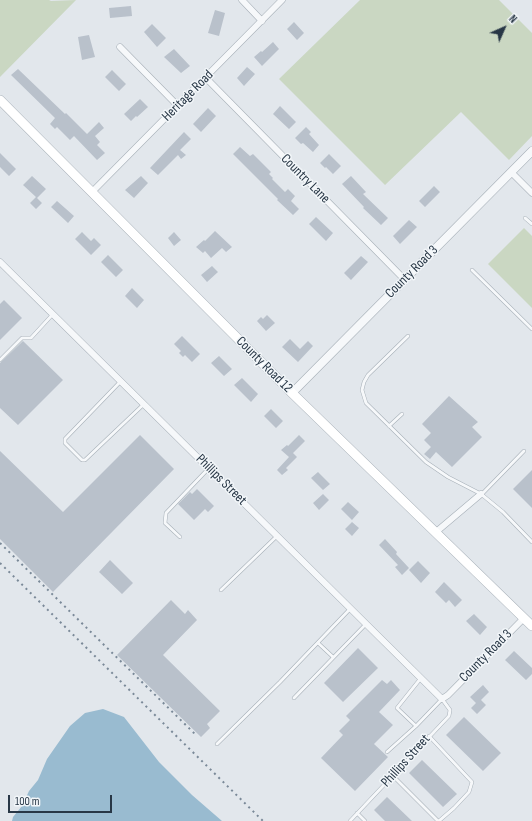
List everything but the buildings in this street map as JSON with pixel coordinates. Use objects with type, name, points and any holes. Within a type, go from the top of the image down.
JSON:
[{"type":"main road","name":"County Road 12","points":[[0,100],[292,393],[532,626]]},
{"type":"street","points":[[242,0],[262,21]]},
{"type":"street","name":"Heritage Road","points":[[92,192],[282,0]]},
{"type":"street","points":[[120,48],[178,106]]},
{"type":"street","name":"Country Lane","points":[[206,78],[405,280]]},
{"type":"street","name":"County Road 3","points":[[292,393],[532,151]]},
{"type":"street","points":[[511,172],[532,194]]},
{"type":"street","name":"Phillips Street","points":[[0,262],[442,699]]},
{"type":"street","points":[[436,532],[481,494]]},
{"type":"street","name":"County Road 3","points":[[442,699],[448,695],[524,618]]},
{"type":"lane","points":[[525,218],[532,224]]},
{"type":"lane","points":[[472,270],[532,329]]},
{"type":"lane","points":[[0,360],[22,338],[31,338],[53,314]]},
{"type":"lane","points":[[408,336],[368,375],[362,390],[366,403],[426,462],[448,477],[481,494],[503,512],[532,542]]},
{"type":"lane","points":[[121,381],[65,439],[66,443],[82,460],[85,460],[144,404]]},
{"type":"lane","points":[[390,426],[402,414]]},
{"type":"lane","points":[[481,494],[524,451]]},
{"type":"lane","points":[[180,537],[164,523],[166,513],[209,468]]},
{"type":"lane","points":[[221,590],[277,536]]},
{"type":"lane","points":[[217,744],[351,609]]},
{"type":"lane","points":[[294,698],[366,624]]},
{"type":"lane","points":[[318,643],[333,657]]},
{"type":"lane","points":[[416,726],[397,708],[421,678]]},
{"type":"lane","points":[[387,752],[416,726],[442,699]]},
{"type":"lane","name":"Phillips Street","points":[[350,821],[449,716],[450,710],[442,699]]},
{"type":"lane","points":[[394,776],[439,821],[469,792],[472,782],[429,736]]},
{"type":"lane","points":[[357,814],[365,821]]},
{"type":"green space","points":[[0,0],[76,0],[0,77]]},
{"type":"green space","points":[[360,0],[499,0],[532,33],[532,136],[509,160],[461,112],[385,185],[279,79]]},
{"type":"green space","points":[[524,228],[532,236],[532,308],[488,264]]},
{"type":"water","points":[[103,709],[124,717],[159,762],[192,795],[222,821],[12,821],[13,817],[22,806],[29,791],[38,780],[47,759],[70,726],[85,713]]},
{"type":"railway","points":[[0,543],[197,736]]},
{"type":"railway","points":[[0,563],[263,821]]}]
